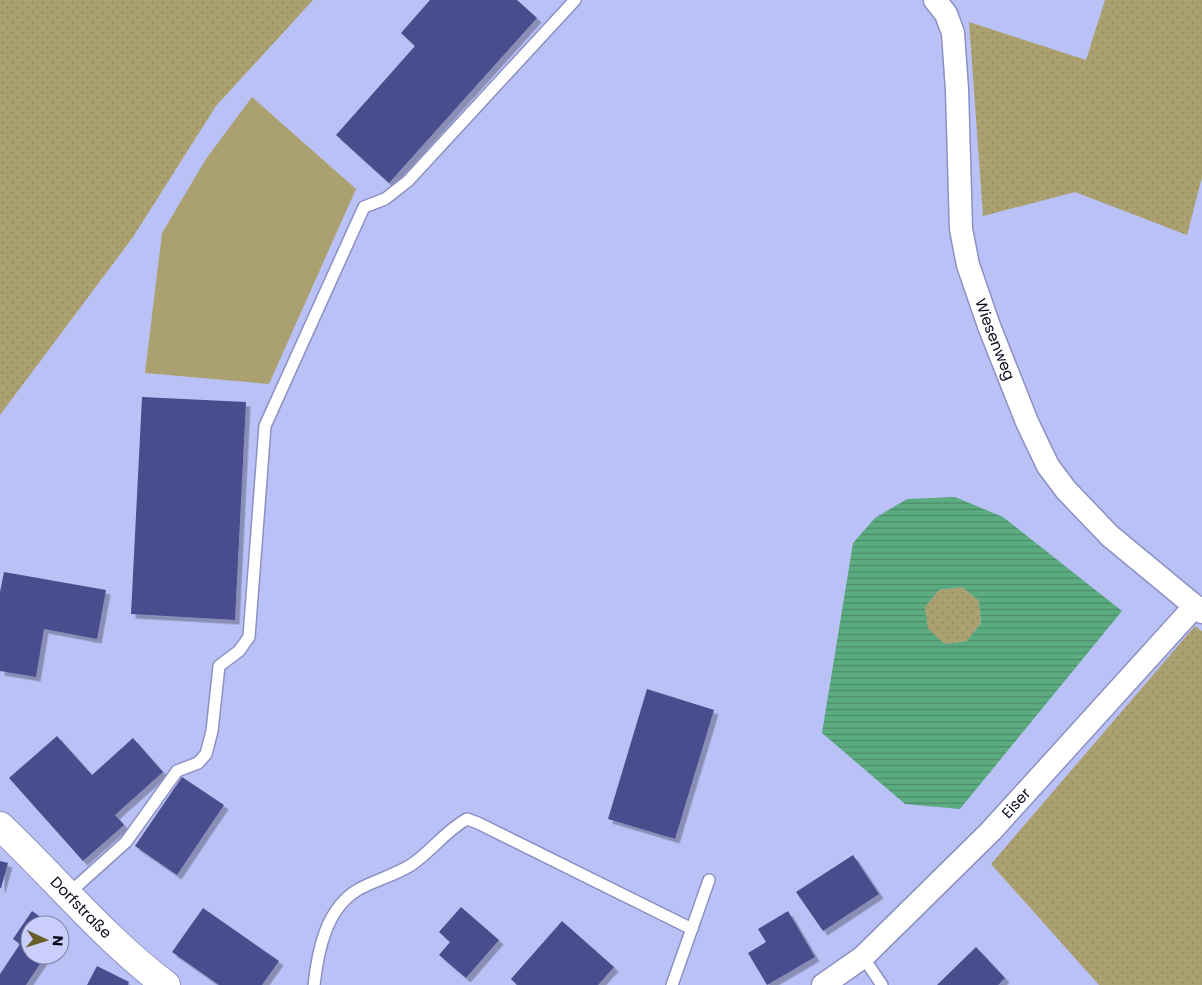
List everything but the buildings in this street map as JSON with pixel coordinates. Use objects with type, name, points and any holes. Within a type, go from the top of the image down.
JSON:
[{"type":"main road","name":"Dorfstraße","points":[[0,826],[146,970],[166,985]]},
{"type":"street","name":"Wiesenweg","points":[[936,0],[946,14],[954,33],[961,229],[968,265],[989,326],[1027,422],[1048,466],[1066,490],[1110,536],[1198,609]]},
{"type":"street","name":"Eiser","points":[[823,985],[863,957],[991,831],[1198,609]]},
{"type":"lane","points":[[68,894],[126,842],[177,771],[198,763],[206,754],[212,731],[219,666],[239,651],[249,637],[265,426],[364,207],[385,199],[408,181],[575,0]]},
{"type":"lane","points":[[314,985],[318,957],[333,914],[345,899],[412,864],[457,824],[467,819],[692,929]]},
{"type":"lane","points":[[672,985],[708,880]]},
{"type":"lane","points":[[863,957],[882,985]]},
{"type":"shaded area","points":[[0,0],[313,0],[216,106],[133,237],[0,415]]},
{"type":"shaded area","points":[[1105,0],[1202,0],[1202,177],[1187,235],[1075,192],[983,216],[969,22],[1086,60]]},
{"type":"shaded area","points":[[252,97],[356,189],[269,384],[145,373],[162,233],[206,159]]},
{"type":"shaded area","points":[[955,497],[1003,517],[1122,611],[960,809],[905,804],[822,733],[853,543],[875,518],[907,499]],"holes":[[[962,587],[979,601],[981,623],[967,641],[945,644],[928,629],[925,607],[939,590]]]},
{"type":"shaded area","points":[[962,587],[979,601],[981,623],[967,641],[945,644],[927,629],[925,607],[939,590]]},
{"type":"shaded area","points":[[1195,626],[1202,631],[1202,985],[1099,985],[991,864]]}]
